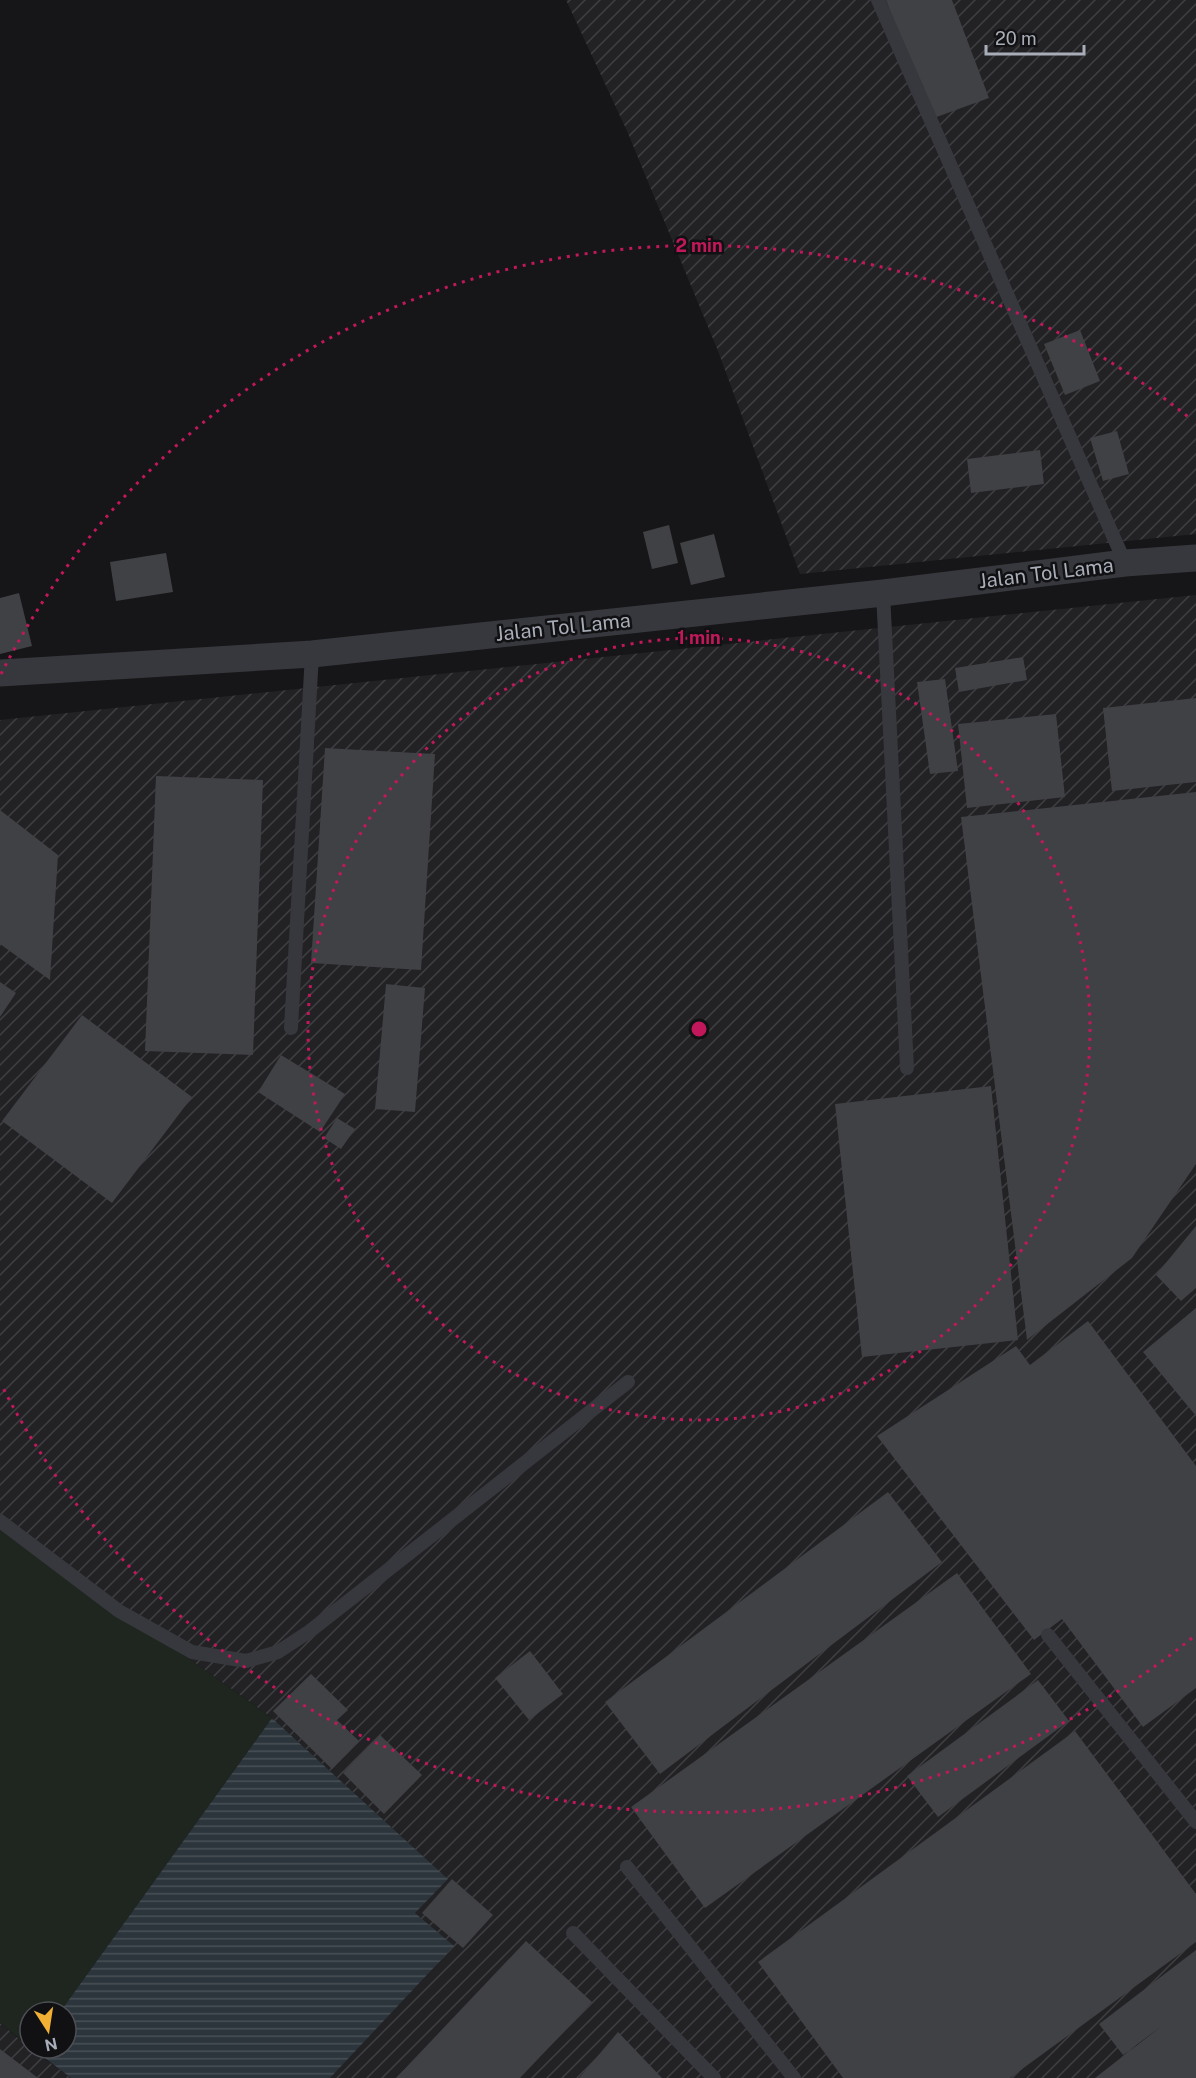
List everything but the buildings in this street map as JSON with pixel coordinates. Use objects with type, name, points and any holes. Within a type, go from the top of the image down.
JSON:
[{"type":"street","name":"Jalan Tol Lama","points":[[0,673],[312,654],[883,593],[1125,563],[1196,558]]},
{"type":"lane","points":[[878,0],[1125,563]]},
{"type":"lane","points":[[883,593],[907,1068]]},
{"type":"lane","points":[[291,1028],[312,654]]},
{"type":"lane","points":[[0,1521],[119,1611],[192,1652],[246,1661],[278,1652],[309,1631],[628,1382]]},
{"type":"lane","points":[[1048,1635],[1196,1822]]},
{"type":"lane","points":[[627,1868],[794,2078]]},
{"type":"lane","points":[[573,1933],[714,2078]]},
{"type":"shaded area","points":[[566,0],[1196,0],[1196,534],[800,574],[718,351],[627,131]]},
{"type":"shaded area","points":[[1196,595],[1196,2078],[330,2078],[453,1946],[414,1913],[448,1879],[272,1718],[0,1524],[0,720]]},
{"type":"shaded area","points":[[0,1524],[272,1718],[69,2000],[18,2000],[18,2037],[0,2023]]},
{"type":"shaded area","points":[[272,1718],[448,1879],[415,1913],[454,1946],[330,2078],[71,2078],[47,2060],[78,2060],[78,2000],[69,2000]]},
{"type":"shaded area","points":[[0,2023],[18,2038],[18,2060],[46,2060],[71,2078],[0,2078]]}]
